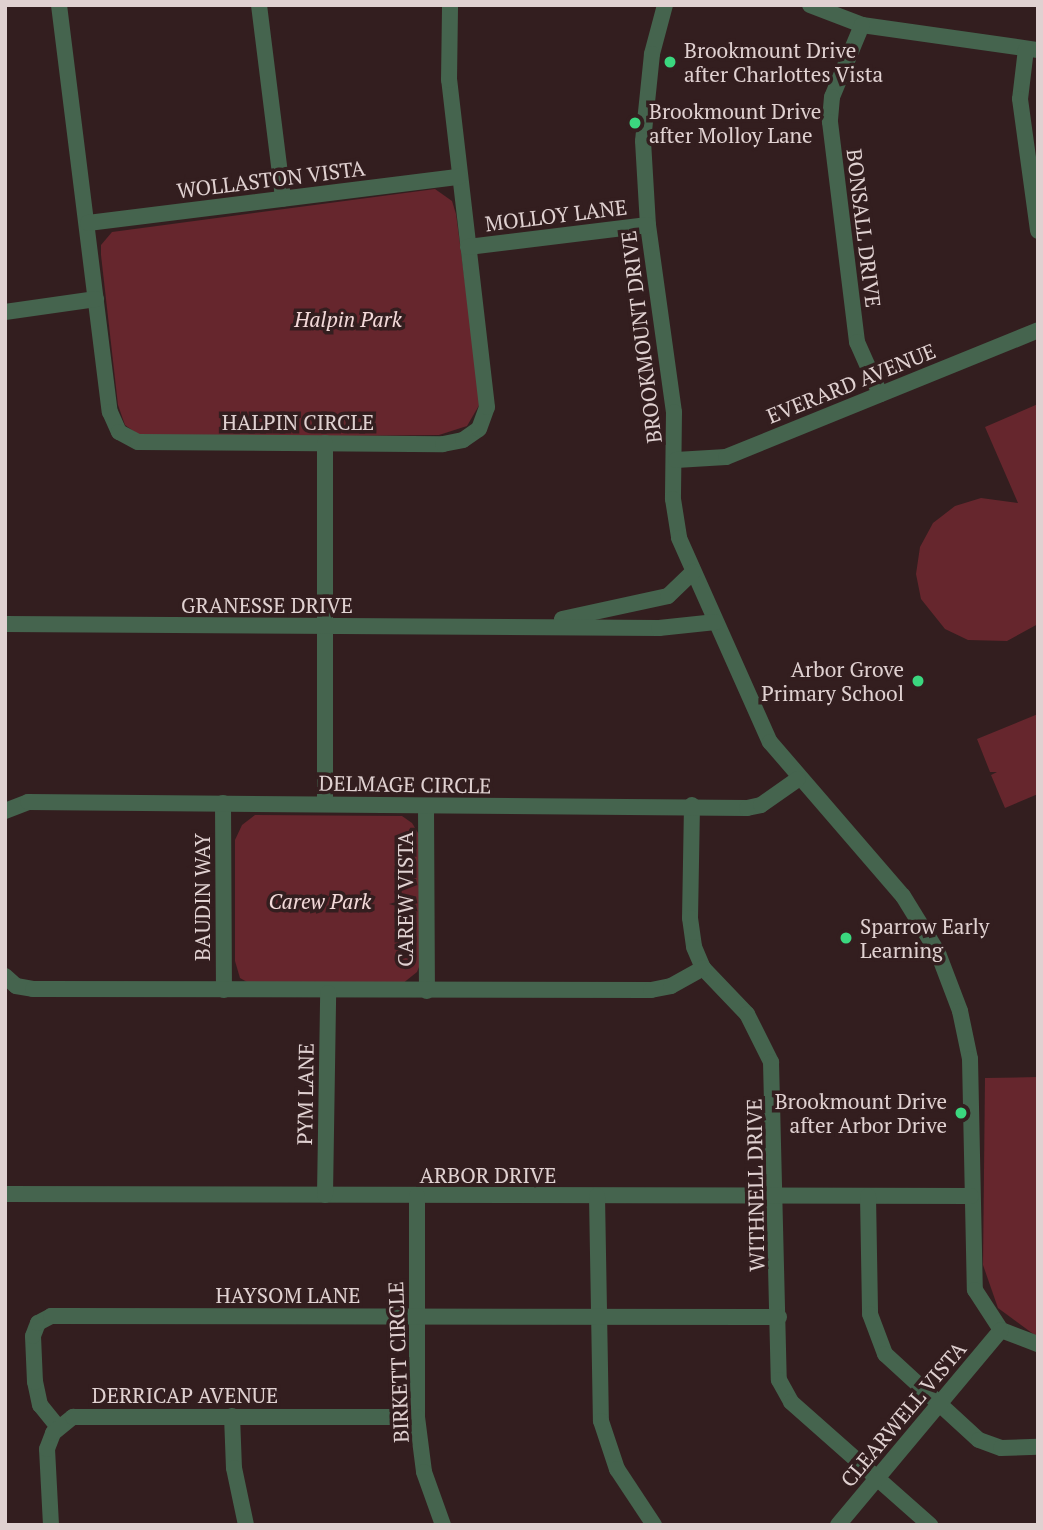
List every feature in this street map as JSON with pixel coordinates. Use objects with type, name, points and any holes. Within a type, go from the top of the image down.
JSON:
[{"type":"street","name":"HALPIN CIRCLE","points":[[59,5],[110,412],[125,437],[138,442],[325,443],[453,442],[484,423],[487,407],[458,177],[449,80],[450,5]]},
{"type":"street","points":[[259,5],[283,199]]},
{"type":"street","name":"BROOKMOUNT DRIVE","points":[[665,5],[652,54],[644,116],[648,225],[674,412],[675,517],[693,572],[770,742],[798,779],[903,896],[947,975],[970,1059],[972,1279],[985,1312],[1001,1331]]},
{"type":"street","points":[[810,5],[862,25],[1032,50],[1020,99],[1038,231]]},
{"type":"street","name":"BONSALL DRIVE","points":[[862,25],[832,97],[830,122],[857,342],[880,394]]},
{"type":"street","name":"WOLLASTON VISTA","points":[[88,223],[458,177]]},
{"type":"street","name":"MOLLOY LANE","points":[[468,247],[648,225]]},
{"type":"street","points":[[5,312],[96,299]]},
{"type":"street","name":"EVERARD AVENUE","points":[[676,460],[726,457],[1038,330]]},
{"type":"street","points":[[325,443],[325,804]]},
{"type":"street","name":"GRANESSE DRIVE","points":[[528,625],[649,603],[668,596],[693,572]]},
{"type":"street","name":"GRANESSE DRIVE","points":[[5,624],[326,627],[528,625],[659,628],[716,622]]},
{"type":"street","name":"DELMAGE CIRCLE","points":[[5,811],[28,802],[426,807],[692,805],[747,808],[761,805],[798,779]]},
{"type":"street","name":"BAUDIN WAY","points":[[223,803],[224,990]]},
{"type":"street","name":"WITHNELL DRIVE","points":[[692,805],[691,933],[703,968],[747,1014],[771,1062],[779,1380],[791,1402],[930,1525]]},
{"type":"street","name":"CAREW VISTA","points":[[426,807],[426,992]]},
{"type":"street","points":[[5,976],[16,986],[33,989],[328,993],[651,990],[671,986],[703,968]]},
{"type":"street","name":"PYM LANE","points":[[325,1195],[328,993]]},
{"type":"street","name":"ARBOR DRIVE","points":[[5,1194],[971,1196]]},
{"type":"street","name":"BIRKETT CIRCLE","points":[[417,1196],[417,1417],[424,1472],[443,1525]]},
{"type":"street","points":[[597,1196],[601,1421],[617,1469],[654,1525]]},
{"type":"street","points":[[868,1196],[870,1314],[885,1353],[937,1406],[979,1440],[1001,1448],[1038,1447]]},
{"type":"street","name":"HAYSOM LANE","points":[[58,1427],[40,1405],[35,1382],[33,1336],[38,1323],[51,1316],[599,1320],[779,1317]]},
{"type":"street","points":[[1001,1331],[1038,1344]]},
{"type":"street","name":"CLEARWELL VISTA","points":[[838,1525],[1001,1331]]},
{"type":"street","name":"DERRICAP AVENUE","points":[[58,1427],[68,1419],[87,1415],[417,1417]]},
{"type":"street","points":[[232,1416],[234,1468],[246,1525]]},
{"type":"street","points":[[51,1525],[47,1449],[58,1427]]},
{"type":"green space","name":"Halpin Park","points":[[435,189],[452,201],[456,214],[481,402],[467,426],[439,435],[143,438],[125,425],[118,405],[101,255],[101,245],[112,232]]},
{"type":"green space","points":[[1038,404],[1038,624],[1007,641],[968,640],[945,629],[921,599],[916,574],[920,547],[933,523],[955,506],[981,498],[1018,503],[985,427]]},
{"type":"green space","points":[[1038,714],[1038,794],[1005,808],[991,775],[997,772],[990,772],[977,739]]},
{"type":"green space","name":"Carew Park","points":[[255,815],[402,816],[412,823],[420,836],[422,959],[417,972],[402,984],[258,988],[240,978],[235,961],[235,840],[242,825]]},
{"type":"green space","points":[[1038,1077],[1036,1336],[998,1308],[983,1265],[985,1078]]},
{"type":"place","name":"Brookmount Drive after Charlottes Vista","points":[[670,62]]},
{"type":"place","name":"Brookmount Drive after Molloy Lane","points":[[635,123]]},
{"type":"place","name":"Arbor Grove Primary School","points":[[918,681]]},
{"type":"place","name":"Sparrow Early Learning","points":[[846,938]]},
{"type":"place","name":"Brookmount Drive after Arbor Drive","points":[[961,1113]]}]
